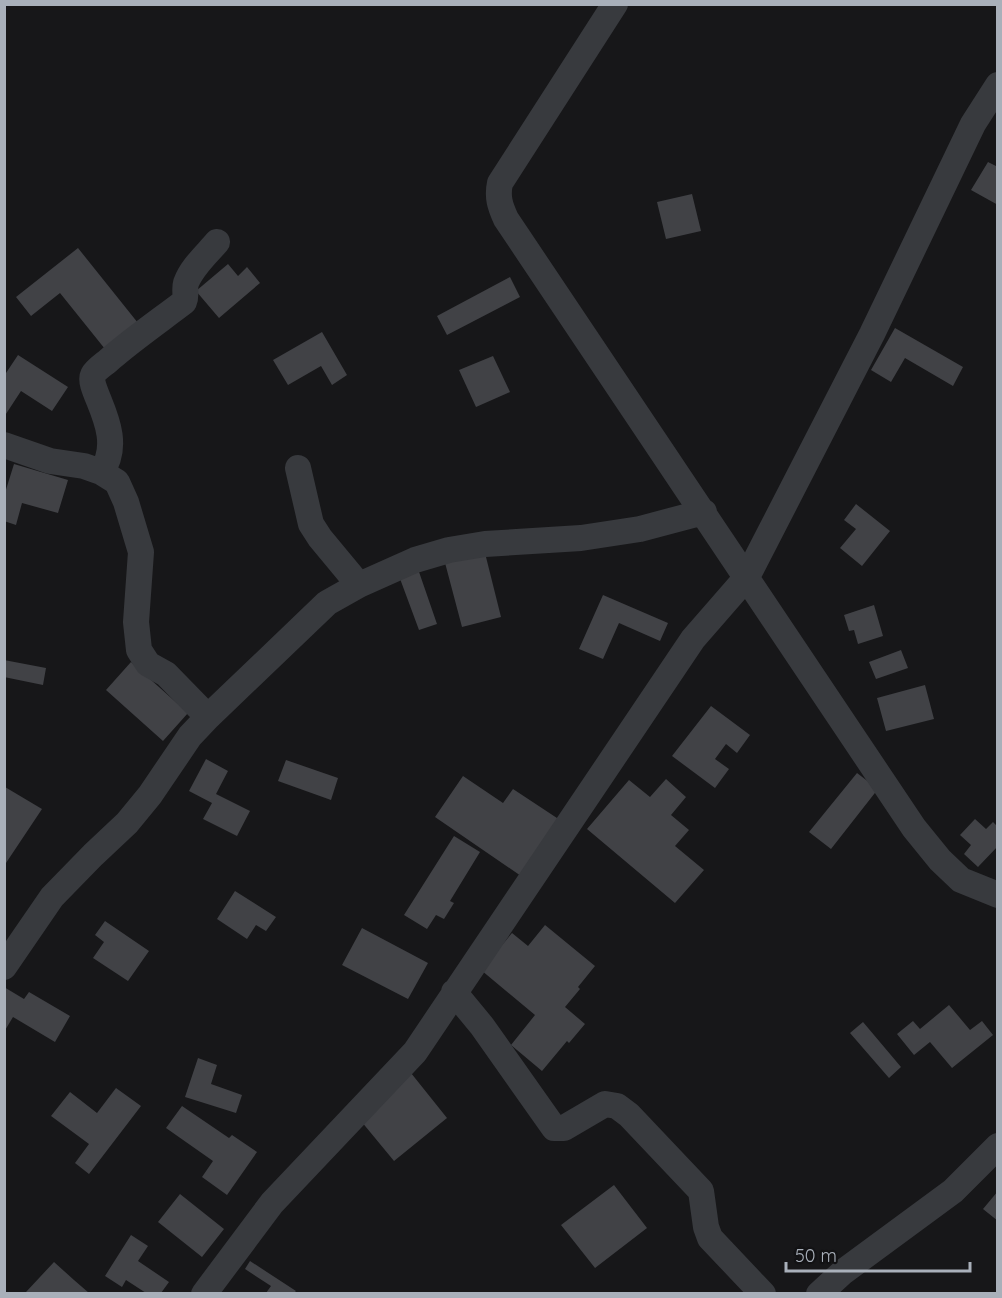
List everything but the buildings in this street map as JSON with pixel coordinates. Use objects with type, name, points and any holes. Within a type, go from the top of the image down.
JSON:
[{"type":"street","points":[[615,4],[500,183],[497,194],[500,207],[914,828],[940,860],[961,880],[998,895]]},
{"type":"street","points":[[204,1293],[272,1203],[415,1052],[693,639],[747,577],[872,334],[973,124],[998,84]]},
{"type":"street","points":[[101,472],[108,463],[111,448],[106,416],[92,383],[93,374],[125,346],[184,302],[187,281],[194,268],[217,242]]},
{"type":"street","points":[[4,445],[50,460],[101,472],[117,482],[126,502],[141,552],[136,622],[139,650],[148,664],[166,674],[208,717]]},
{"type":"street","points":[[298,468],[311,524],[359,585]]},
{"type":"street","points":[[4,967],[52,897],[127,824],[150,795],[190,736],[327,603],[359,585],[415,560],[449,550],[485,544],[581,538],[640,530],[704,512]]},
{"type":"street","points":[[454,992],[482,1026],[554,1128],[564,1128],[605,1104],[617,1106],[629,1115],[700,1191],[710,1239],[763,1293]]},
{"type":"street","points":[[819,1293],[843,1272],[953,1191],[998,1146]]}]
